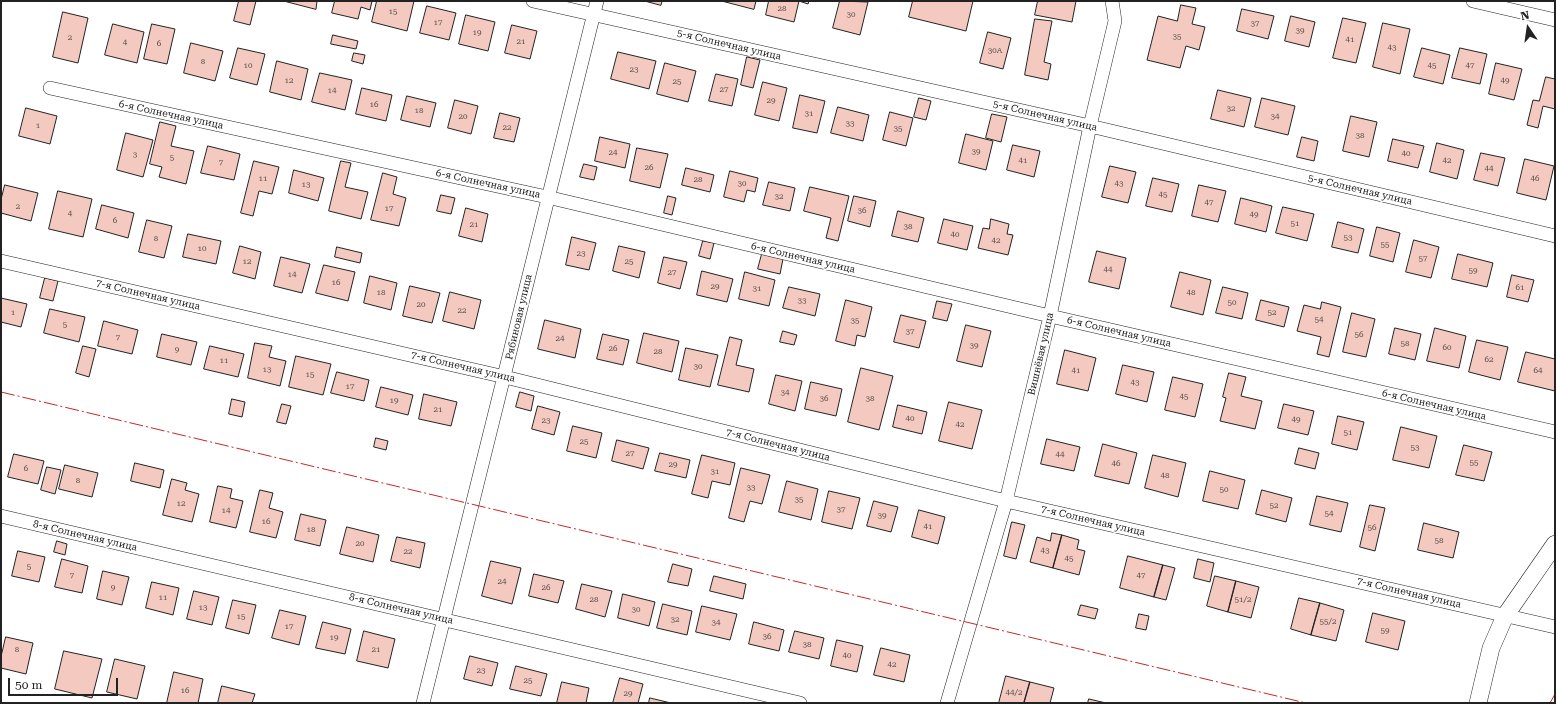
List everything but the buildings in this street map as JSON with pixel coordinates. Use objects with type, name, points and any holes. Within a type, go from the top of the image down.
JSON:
[{"type":"street","name":"5-я Солнечная улица","points":[[533,1],[1090,126],[1555,236]]},
{"type":"street","name":"Рябиновая улица","points":[[423,703],[597,1]]},
{"type":"street","name":"Вишнёвая улица","points":[[947,703],[1006,501],[1050,316],[1090,126],[1115,21],[1112,1]]},
{"type":"street","points":[[1473,1],[1555,20]]},
{"type":"street","name":"6-я Солнечная улица","points":[[50,88],[547,198],[1050,316],[1555,432]]},
{"type":"street","name":"7-я Солнечная улица","points":[[1,261],[505,377],[1006,501],[1555,627]]},
{"type":"street","name":"8-я Солнечная улица","points":[[1,516],[800,703]]},
{"type":"street","points":[[1478,703],[1491,648],[1505,616],[1555,544]]},
{"type":"power","points":[[1,392],[1306,703]]},
{"type":"power","points":[[1550,703],[1555,694]]}]
